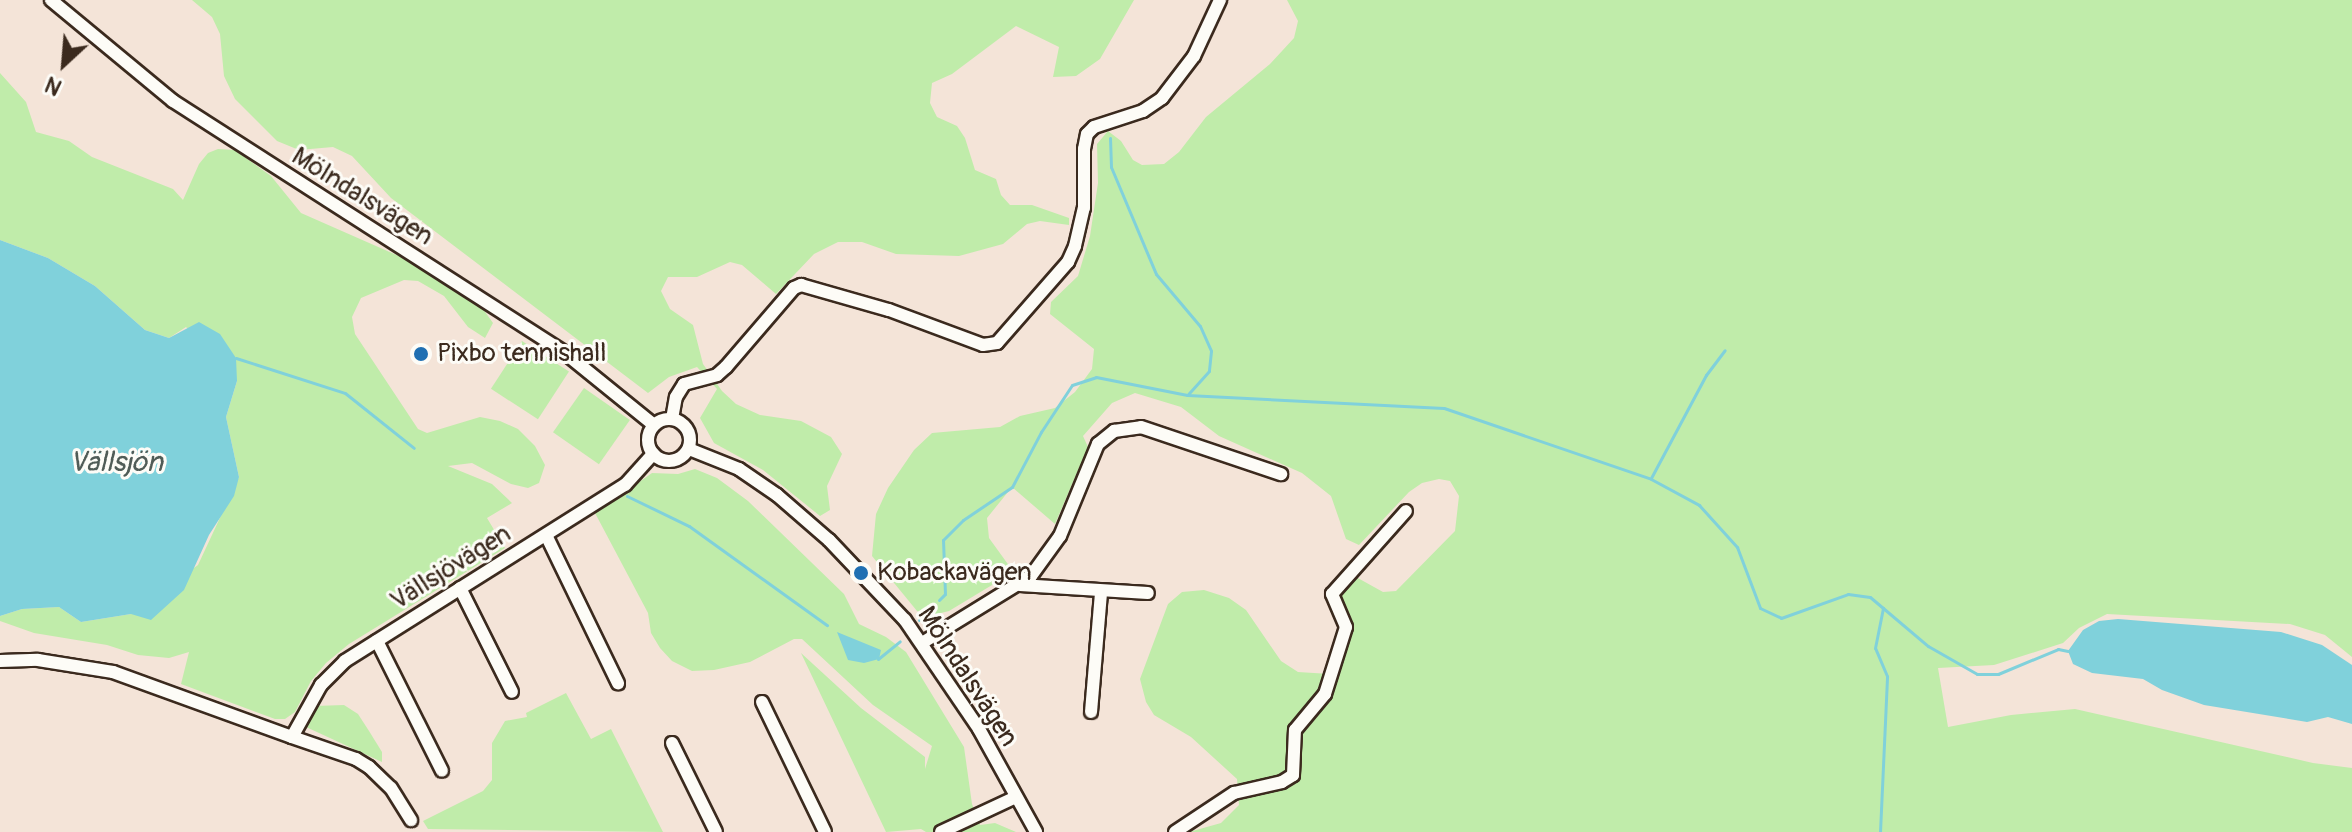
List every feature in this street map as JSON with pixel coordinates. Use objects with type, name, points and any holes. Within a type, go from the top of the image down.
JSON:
[{"type":"street","name":"Mölndalsvägen","points":[[51,0],[173,101],[565,353],[654,425]]},
{"type":"street","points":[[672,419],[676,397],[684,384],[717,375],[801,285],[901,314],[983,345],[997,343],[1068,262],[1075,246],[1084,208],[1087,134],[1094,127],[1143,111],[1162,98],[1194,56],[1220,0]]},
{"type":"street","points":[[672,419],[688,430],[689,449],[672,462],[653,454],[648,437],[654,425],[672,419]]},
{"type":"street","points":[[922,643],[955,619],[1020,585],[1048,556],[1060,536],[1092,456],[1103,437],[1114,431],[1141,427],[1281,474]]},
{"type":"street","name":"Mölndalsvägen","points":[[689,449],[739,469],[777,495],[842,553],[922,643],[979,729],[1036,832]]},
{"type":"street","name":"Vällsjövägen","points":[[292,737],[332,672],[625,485],[653,454]]},
{"type":"street","points":[[1175,832],[1234,793],[1282,782],[1293,775],[1295,730],[1325,694],[1346,627],[1332,594],[1406,511]]},
{"type":"street","points":[[546,535],[618,683]]},
{"type":"street","points":[[1020,585],[1148,593]]},
{"type":"street","points":[[460,588],[512,692]]},
{"type":"street","points":[[1091,712],[1101,592]]},
{"type":"street","points":[[377,641],[442,771]]},
{"type":"street","points":[[0,661],[38,660],[113,672],[356,759],[391,788],[411,820]]},
{"type":"street","points":[[762,702],[825,832]]},
{"type":"street","points":[[672,743],[716,832]]},
{"type":"street","points":[[941,832],[1016,797]]},
{"type":"green space","points":[[192,0],[1134,0],[1100,59],[1076,76],[1053,77],[1059,47],[1016,26],[952,74],[932,83],[930,103],[937,117],[957,126],[965,138],[975,170],[996,179],[1001,195],[1010,205],[1032,205],[1069,218],[1069,225],[1040,221],[1027,224],[1003,244],[959,256],[896,254],[862,242],[838,242],[814,254],[776,294],[742,265],[730,262],[697,277],[668,277],[661,291],[670,309],[693,325],[703,364],[722,391],[736,404],[760,415],[801,421],[831,437],[842,454],[827,486],[830,510],[820,516],[763,470],[714,443],[700,418],[717,389],[697,367],[669,377],[648,393],[391,198],[352,156],[333,147],[299,150],[277,141],[235,99],[224,76],[220,34],[212,17]]},
{"type":"green space","points":[[1287,0],[2352,0],[2352,657],[2325,635],[2290,624],[2107,614],[2079,628],[2063,643],[1994,665],[1938,668],[1948,727],[2011,715],[2075,709],[2313,763],[2352,768],[2352,832],[1189,832],[1221,823],[1239,805],[1237,779],[1191,737],[1154,715],[1146,702],[1140,679],[1168,604],[1182,592],[1204,590],[1229,598],[1246,610],[1281,661],[1298,672],[1330,674],[1343,625],[1337,591],[1356,577],[1383,592],[1396,591],[1455,531],[1459,496],[1450,481],[1439,479],[1422,483],[1409,492],[1359,545],[1346,539],[1331,496],[1302,473],[1219,436],[1181,407],[1135,393],[1112,403],[1083,436],[1088,447],[1055,524],[1012,487],[987,518],[989,538],[1010,567],[1007,576],[949,611],[929,616],[917,611],[872,556],[876,514],[888,488],[914,450],[932,433],[1000,427],[1020,416],[1055,408],[1075,392],[1092,369],[1094,349],[1050,314],[1051,302],[1078,276],[1090,236],[1098,183],[1097,144],[1108,131],[1121,141],[1133,160],[1142,165],[1164,164],[1179,152],[1206,117],[1270,64],[1294,38],[1298,21]]},
{"type":"green space","points":[[0,73],[26,102],[36,132],[69,141],[92,157],[173,189],[183,200],[199,164],[208,153],[218,149],[235,150],[271,176],[301,213],[426,268],[476,299],[493,323],[485,338],[468,327],[444,296],[418,281],[404,280],[361,298],[352,317],[355,334],[418,429],[427,433],[480,417],[500,421],[518,429],[535,446],[545,465],[539,483],[528,488],[511,484],[472,463],[448,466],[492,484],[512,503],[487,518],[505,548],[349,644],[326,663],[311,681],[295,712],[285,719],[275,719],[181,684],[189,652],[169,658],[138,655],[107,645],[34,633],[0,621],[0,616],[22,609],[59,607],[81,622],[131,614],[198,565],[239,477],[226,417],[237,381],[186,327],[169,338],[145,330],[95,286],[48,258],[0,240]]},
{"type":"green space","points":[[522,341],[569,371],[538,419],[491,389]]},
{"type":"green space","points":[[584,388],[630,420],[599,464],[553,432]]},
{"type":"green space","points":[[695,469],[717,478],[748,501],[844,594],[859,624],[886,637],[906,652],[964,747],[972,804],[980,825],[995,823],[1016,832],[926,832],[921,829],[886,832],[801,653],[861,708],[925,757],[925,769],[932,746],[873,705],[802,639],[794,639],[750,662],[714,670],[692,671],[672,661],[660,648],[651,633],[648,613],[595,513],[652,473],[678,474]]},
{"type":"green space","points":[[566,693],[591,739],[611,729],[663,832],[428,829],[423,821],[483,791],[492,780],[492,743],[505,721],[527,717],[526,713]]},
{"type":"green space","points":[[344,705],[358,714],[382,752],[382,762],[306,727],[315,706]]},
{"type":"water","name":"Vällsjön","points":[[0,240],[48,258],[95,286],[145,330],[169,338],[199,322],[220,334],[236,358],[237,381],[226,417],[239,477],[234,496],[209,535],[184,590],[151,620],[131,614],[81,622],[59,607],[22,609],[0,616]]},
{"type":"water","points":[[2118,619],[2281,632],[2322,645],[2352,665],[2352,724],[2328,717],[2307,722],[2204,705],[2162,690],[2143,679],[2092,673],[2073,664],[2068,651],[2083,630],[2099,621]]},
{"type":"water","points":[[837,632],[881,650],[879,659],[864,663],[848,660]]},
{"type":"waterway","points":[[1110,138],[1111,167],[1156,274],[1200,326],[1211,351],[1209,371],[1188,394]]},
{"type":"waterway","points":[[1651,478],[1706,375],[1725,350]]},
{"type":"waterway","points":[[236,358],[345,393],[414,448]]},
{"type":"waterway","points":[[939,600],[945,594],[943,540],[963,520],[1012,487],[1041,432],[1072,385],[1096,377],[1187,395],[1444,408],[1651,479],[1699,505],[1737,547],[1760,608],[1781,618],[1848,594],[1870,597],[1928,646],[1977,674],[1998,674],[2058,649],[2068,651]]},
{"type":"waterway","points":[[627,496],[689,526],[827,625]]},
{"type":"waterway","points":[[919,620],[933,606]]},
{"type":"waterway","points":[[1880,832],[1887,676],[1875,648],[1883,608]]},
{"type":"waterway","points":[[878,659],[900,641]]},
{"type":"place","name":"Pixbo tennishall","points":[[421,354]]},
{"type":"place","name":"Kobackavägen","points":[[861,573]]}]
